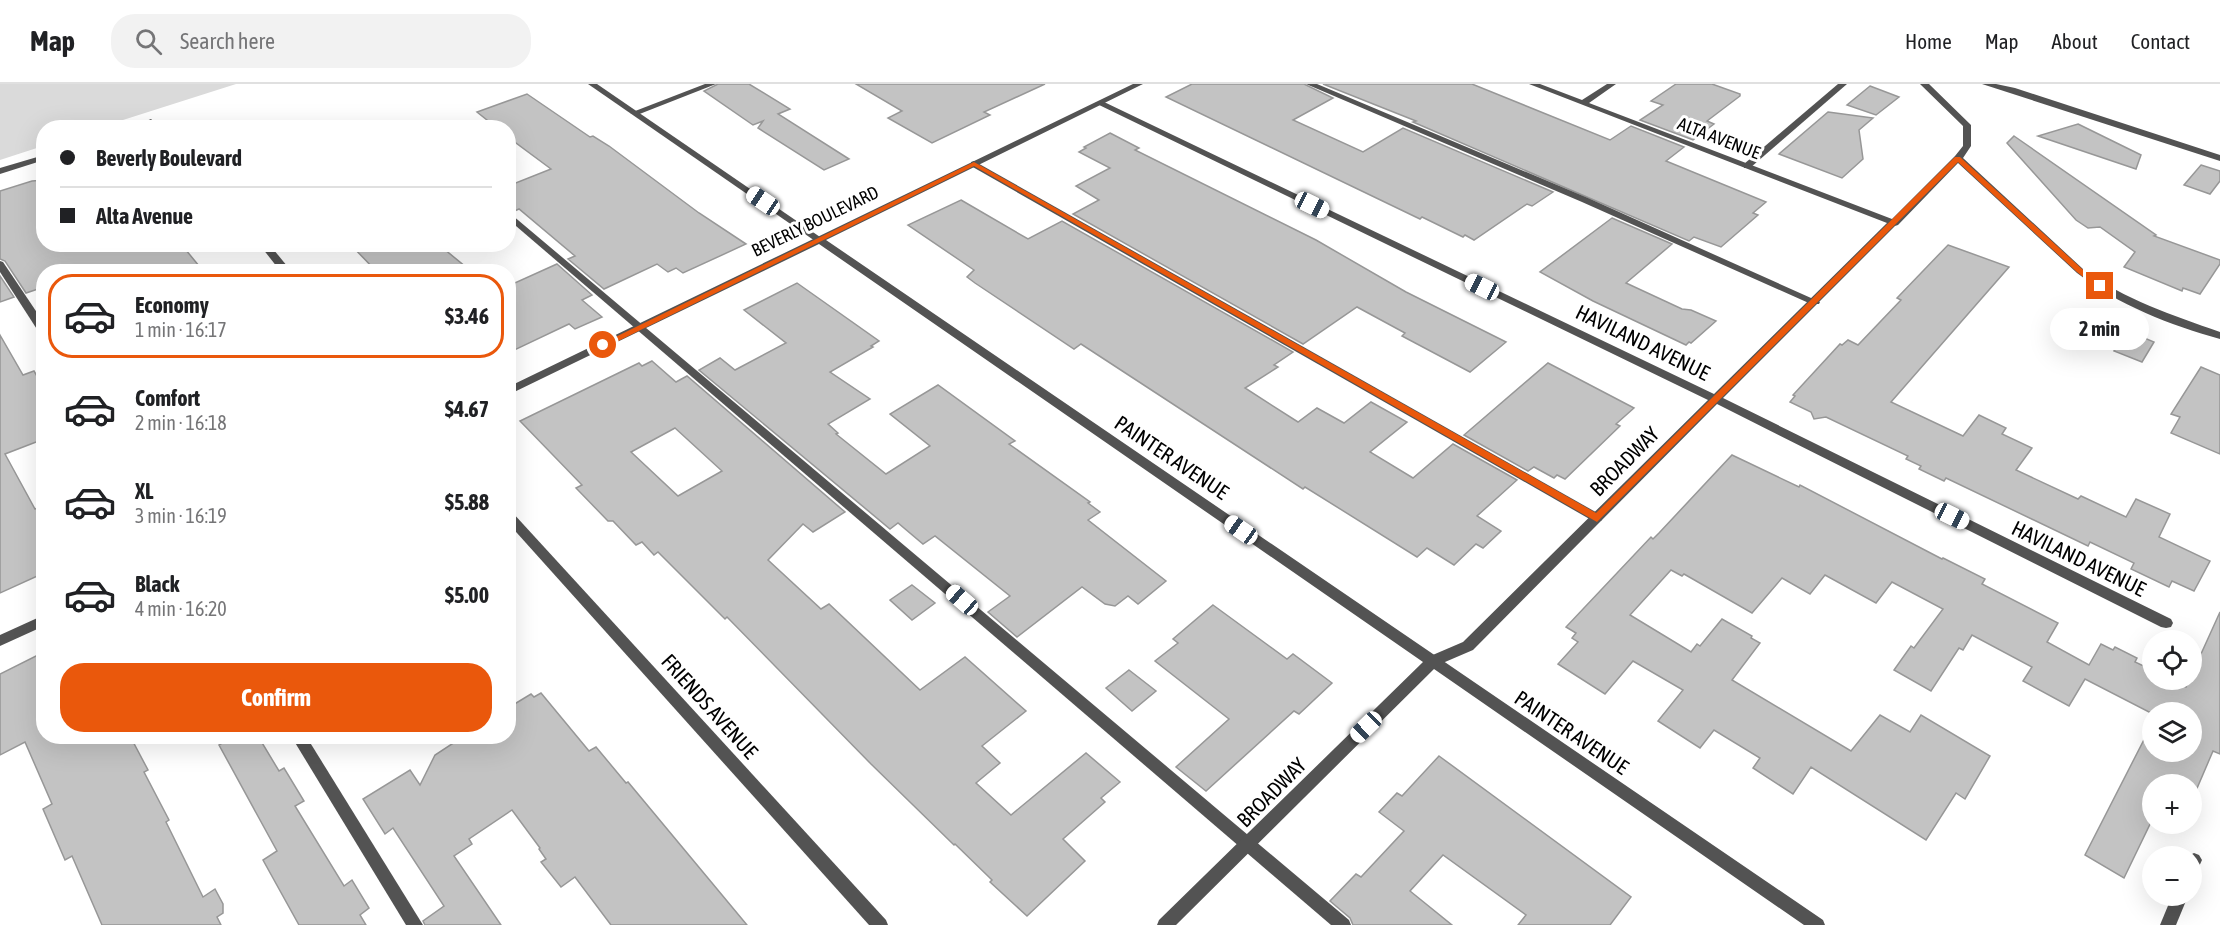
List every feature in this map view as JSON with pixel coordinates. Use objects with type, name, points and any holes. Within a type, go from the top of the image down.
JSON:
[{"type":"street","name":"PAINTER AVENUE","points":[[592,84],[1817,925]]},
{"type":"street","points":[[634,113],[712,84]]},
{"type":"street","name":"BEVERLY BOULEVARD","points":[[516,388],[1139,84]]},
{"type":"street","points":[[1310,84],[1586,200],[1815,302]]},
{"type":"street","name":"ALTA AVENUE","points":[[1533,84],[1895,223]]},
{"type":"street","points":[[1583,103],[1612,84]]},
{"type":"street","points":[[1747,166],[1843,84]]},
{"type":"street","name":"BROADWAY","points":[[1165,925],[1433,662],[1468,646],[1958,158],[1967,146],[1967,124],[1924,84]]},
{"type":"street","points":[[1986,84],[2012,90],[2220,158]]},
{"type":"street","name":"HAVILAND AVENUE","points":[[1099,103],[1716,399],[2166,623]]},
{"type":"street","points":[[1958,158],[2080,271],[2100,286],[2119,297],[2220,336]]},
{"type":"street","points":[[0,171],[36,160]]},
{"type":"street","points":[[974,164],[1597,518]]},
{"type":"street","points":[[516,222],[641,326],[1343,925]]},
{"type":"street","points":[[269,252],[280,264]]},
{"type":"street","points":[[0,264],[36,320]]},
{"type":"street","name":"FRIENDS AVENUE","points":[[516,524],[880,925]]},
{"type":"street","points":[[0,641],[36,624]]},
{"type":"street","points":[[303,744],[415,925]]},
{"type":"street","points":[[2168,925],[2176,906]]},
{"type":"shaded area","points":[[0,84],[236,84],[123,120],[36,120],[36,148],[0,160]]},
{"type":"building","points":[[718,84],[749,84],[790,109],[778,114],[849,159],[824,170],[758,128],[763,121],[753,125],[704,91]]},
{"type":"building","points":[[856,84],[1045,84],[984,112],[990,115],[932,143],[888,118],[902,111]]},
{"type":"building","points":[[1192,84],[1304,84],[1333,98],[1293,120],[1363,152],[1403,128],[1553,192],[1532,206],[1527,204],[1474,240],[1465,235],[1463,237],[1422,217],[1420,219],[1166,97]]},
{"type":"building","points":[[1323,84],[1472,84],[1610,140],[1631,126],[1684,147],[1666,161],[1766,202],[1753,213],[1758,215],[1721,247],[1694,237],[1689,241],[1413,122],[1416,121]]},
{"type":"building","points":[[1676,84],[1712,84],[1740,94],[1740,96],[1707,121],[1714,124],[1693,140],[1640,120],[1663,105],[1651,101]]},
{"type":"building","points":[[1870,86],[1899,97],[1876,115],[1847,105]]},
{"type":"building","points":[[527,94],[590,137],[593,136],[609,146],[699,213],[746,244],[683,273],[676,268],[668,272],[657,264],[604,289],[568,259],[575,256],[519,209],[516,210],[516,183],[551,169],[516,143],[516,120],[487,120],[477,112]]},
{"type":"building","points":[[1828,112],[1873,118],[1859,130],[1863,159],[1842,178],[1779,154]]},
{"type":"building","points":[[2078,124],[2141,155],[2136,169],[2038,136]]},
{"type":"building","points":[[1110,133],[1139,148],[1135,150],[1316,240],[1406,292],[1506,342],[1470,372],[1402,336],[1405,333],[1357,307],[1303,344],[1073,214],[1099,200],[1076,186],[1110,168],[1079,152]]},
{"type":"building","points":[[2014,136],[2156,235],[2154,236],[2220,260],[2220,264],[2200,294],[2183,288],[2182,291],[2124,267],[2135,252],[2100,227],[2088,228],[2076,220],[2007,143]]},
{"type":"building","points":[[2201,165],[2220,171],[2220,181],[2210,194],[2184,185]]},
{"type":"building","points":[[36,181],[36,252],[188,252],[197,264],[36,264],[36,290],[26,293],[5,261],[0,259],[0,191]]},
{"type":"building","points":[[961,200],[1028,239],[1062,221],[1293,352],[1274,365],[1278,367],[1245,388],[1298,422],[1317,408],[1344,423],[1371,402],[1407,422],[1370,452],[1413,478],[1453,444],[1517,480],[1477,516],[1501,531],[1483,548],[1476,544],[1454,565],[1427,548],[1417,557],[1305,487],[1303,489],[1081,344],[1074,349],[975,283],[967,277],[974,270],[908,225]]},
{"type":"building","points":[[1612,218],[1672,244],[1626,283],[1682,309],[1691,310],[1716,321],[1691,343],[1686,345],[1593,301],[1540,272]]},
{"type":"building","points":[[1948,245],[2009,267],[1891,402],[1963,436],[1979,415],[2006,428],[2002,434],[2032,448],[2016,470],[2078,499],[2081,496],[2126,517],[2136,499],[2170,514],[2159,537],[2210,561],[2194,591],[2172,581],[2169,587],[2131,569],[2134,563],[2090,542],[2088,546],[1946,478],[1944,481],[1919,469],[1921,466],[1906,459],[1908,456],[1826,417],[1814,419],[1811,412],[1790,402],[1795,396],[1793,395],[1840,344],[1848,340],[1858,345],[1901,300],[1897,298]]},
{"type":"building","points":[[358,252],[448,252],[462,264],[369,264]]},
{"type":"building","points":[[557,264],[592,295],[582,300],[602,317],[575,329],[569,324],[516,349],[516,282]]},
{"type":"building","points":[[0,276],[14,297],[0,302]]},
{"type":"building","points":[[797,283],[879,341],[871,346],[873,347],[830,372],[870,399],[828,424],[838,433],[836,434],[886,474],[930,446],[890,414],[938,385],[1015,441],[1009,444],[1090,502],[1088,503],[1100,512],[1088,520],[1166,581],[1138,604],[1128,596],[1115,606],[1105,604],[1082,587],[1017,637],[988,612],[1010,596],[935,536],[923,544],[898,523],[890,529],[699,370],[720,358],[735,370],[786,343],[744,310]]},
{"type":"building","points":[[2128,331],[2154,342],[2142,362],[2114,351]]},
{"type":"building","points":[[0,335],[23,375],[34,371],[36,374],[36,442],[5,454],[36,509],[36,577],[0,593]]},
{"type":"building","points":[[652,361],[676,382],[687,376],[845,512],[813,532],[803,524],[768,560],[821,609],[829,604],[920,690],[965,657],[1026,711],[982,746],[1000,763],[976,783],[1011,815],[1086,753],[1120,782],[1101,798],[1105,802],[1063,839],[1085,861],[1027,916],[871,764],[727,617],[725,619],[658,552],[654,555],[642,542],[636,545],[613,521],[608,521],[576,488],[582,485],[520,421],[639,363],[642,366]],"holes":[[[675,428],[722,471],[678,496],[631,452]]]},
{"type":"building","points":[[1548,363],[1634,408],[1616,424],[1620,426],[1565,479],[1557,475],[1554,478],[1534,467],[1528,471],[1464,435]]},
{"type":"building","points":[[2201,367],[2220,375],[2220,454],[2171,433],[2180,417],[2171,414]]},
{"type":"building","points":[[1732,455],[1799,487],[1800,485],[1985,579],[1982,584],[2058,623],[2047,642],[2089,665],[2101,644],[2113,650],[2115,647],[2137,658],[2135,662],[2142,665],[2142,690],[2202,690],[2202,652],[2220,612],[2220,754],[2213,751],[2202,777],[2202,774],[2142,774],[2142,834],[2145,834],[2124,878],[2085,855],[2142,744],[2142,762],[2202,762],[2202,702],[2142,702],[2142,708],[2085,679],[2069,706],[2023,681],[2032,667],[1972,635],[1963,650],[1959,648],[1931,691],[1894,670],[1911,646],[1914,648],[1943,609],[1892,582],[1876,603],[1825,575],[1810,594],[1782,578],[1752,613],[1684,574],[1682,576],[1671,570],[1630,615],[1691,652],[1697,644],[1700,646],[1722,619],[1752,636],[1751,638],[1760,643],[1732,680],[1851,751],[1880,715],[1910,732],[1921,715],[1990,756],[1965,799],[1956,793],[1926,840],[1811,767],[1793,794],[1753,768],[1760,758],[1714,730],[1700,748],[1658,721],[1683,690],[1633,661],[1605,694],[1558,664],[1578,642],[1572,638],[1576,633],[1566,627],[1651,537],[1653,539]]},
{"type":"building","points":[[912,585],[935,603],[912,620],[890,600]]},
{"type":"building","points":[[1213,605],[1287,659],[1293,654],[1332,683],[1299,714],[1294,711],[1206,791],[1176,767],[1229,719],[1155,661],[1178,643],[1173,639]]},
{"type":"building","points":[[36,656],[36,744],[134,744],[148,770],[144,772],[169,820],[166,822],[203,897],[215,889],[223,904],[223,913],[217,917],[221,925],[102,925],[72,856],[65,860],[43,809],[52,804],[25,742],[0,755],[0,674]]},
{"type":"building","points":[[1129,670],[1156,691],[1132,711],[1106,688]]},
{"type":"building","points":[[541,693],[589,751],[596,747],[747,925],[611,925],[575,877],[561,887],[541,862],[546,859],[540,848],[512,810],[469,839],[472,844],[454,856],[501,925],[425,925],[423,921],[444,906],[393,828],[385,834],[363,799],[410,770],[420,785],[435,755],[452,744],[516,744],[516,703],[531,694],[534,697]]},
{"type":"building","points":[[263,744],[279,771],[284,768],[304,801],[295,806],[344,886],[352,880],[369,908],[360,915],[366,925],[299,925],[263,860],[277,851],[219,745]]},
{"type":"building","points":[[1439,756],[1631,897],[1610,925],[1518,925],[1526,915],[1443,855],[1410,891],[1452,925],[1353,925],[1350,918],[1330,901],[1356,874],[1361,877],[1404,831],[1379,812],[1397,793],[1402,796]]},
{"type":"route","points":[[603,345],[974,164],[1597,518],[1958,158],[2080,271],[2100,286]]}]
